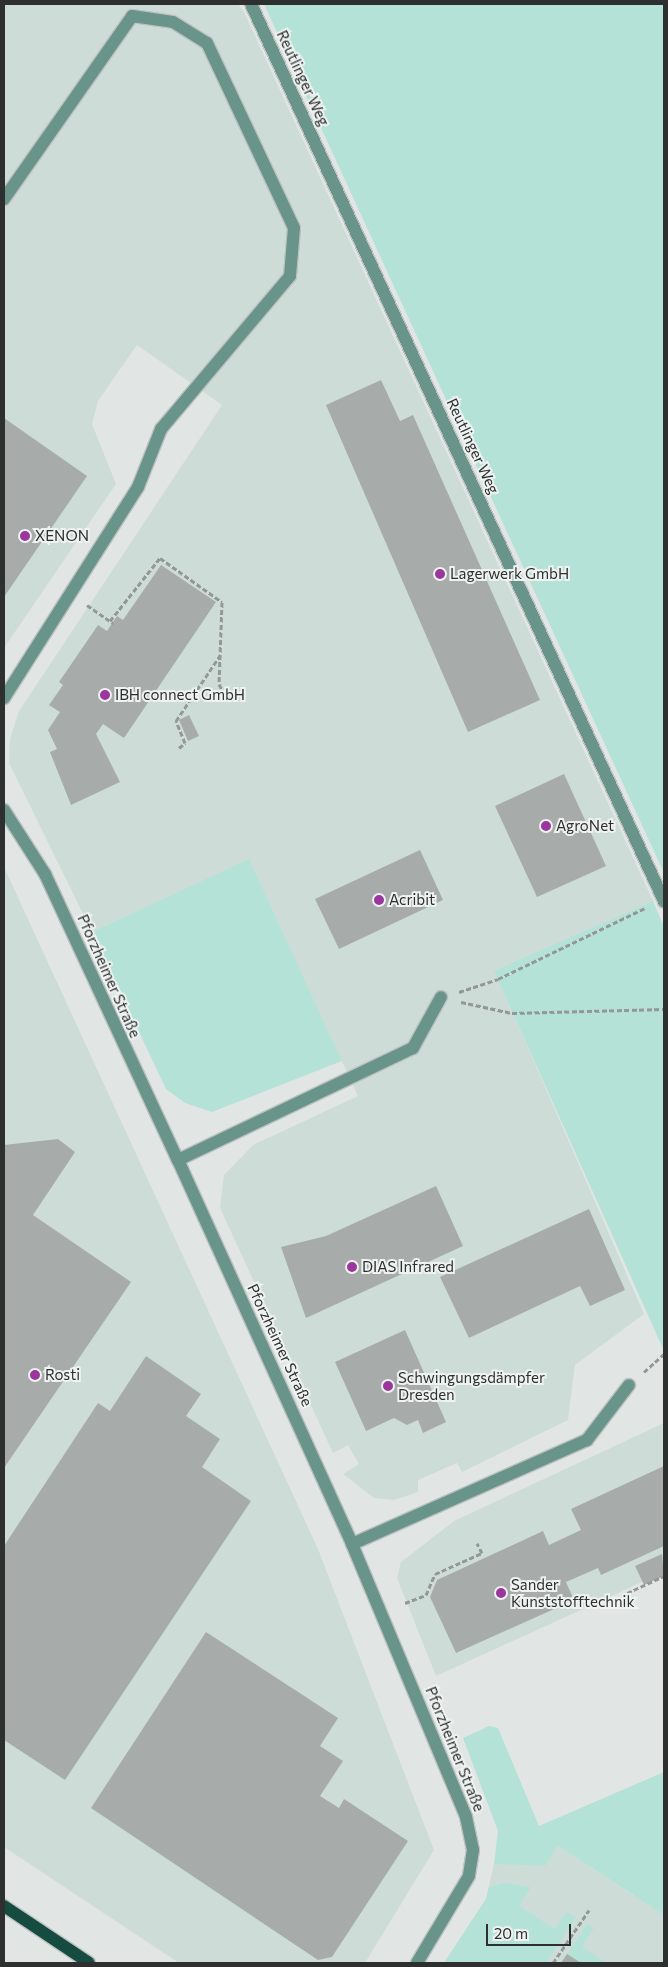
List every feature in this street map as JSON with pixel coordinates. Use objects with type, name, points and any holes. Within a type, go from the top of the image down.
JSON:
[{"type":"main road","points":[[4,1906],[89,1963]]},
{"type":"street","name":"Reutlinger Weg","points":[[252,4],[664,900]]},
{"type":"street","points":[[4,199],[132,16],[173,22],[207,44],[294,228],[290,276],[161,429],[138,487],[4,698]]},
{"type":"street","name":"Pforzheimer Straße","points":[[4,810],[45,874],[178,1160],[352,1544],[466,1817],[473,1850],[469,1876],[417,1963]]},
{"type":"street","points":[[178,1160],[413,1048],[441,997]]},
{"type":"street","points":[[352,1544],[586,1440],[628,1386]]},
{"type":"path","points":[[87,604],[111,622],[160,558],[222,602],[220,684],[226,697],[235,693]]},
{"type":"path","points":[[179,748],[185,742],[176,721],[221,654]]},
{"type":"path","points":[[441,997],[498,979],[664,900]]},
{"type":"path","points":[[441,997],[512,1013],[664,1010]]},
{"type":"path","points":[[628,1386],[664,1354]]},
{"type":"path","points":[[405,1603],[426,1595],[435,1574],[482,1553],[477,1544]]},
{"type":"path","points":[[627,1593],[664,1576]]},
{"type":"path","points":[[554,1963],[589,1910]]},
{"type":"shaded area","points":[[4,4],[238,4],[244,12],[653,901],[495,972],[644,1314],[575,1365],[568,1420],[462,1472],[457,1463],[418,1480],[418,1492],[394,1500],[374,1498],[343,1474],[359,1464],[348,1445],[333,1453],[220,1208],[224,1175],[253,1145],[358,1096],[249,860],[92,932],[9,763],[10,739],[19,711],[222,405],[137,345],[98,401],[92,424],[116,484],[4,648]]},
{"type":"shaded area","points":[[4,867],[318,1549],[434,1850],[365,1963],[179,1963],[4,1847]]},
{"type":"shaded area","points":[[664,1423],[664,1572],[436,1676],[397,1578],[401,1562],[454,1521]]},
{"type":"shaded area","points":[[558,1846],[633,1895],[664,1877],[664,1963],[444,1963],[486,1899],[496,1855]]},
{"type":"green space","points":[[264,4],[664,4],[664,873]]},
{"type":"green space","points":[[249,859],[342,1061],[212,1112],[185,1103],[166,1089],[92,932]]},
{"type":"green space","points":[[653,901],[664,927],[664,1351],[494,971]]},
{"type":"green space","points":[[489,1726],[498,1728],[539,1826],[664,1772],[664,1915],[558,1846],[545,1866],[494,1864],[498,1831],[463,1738]]},
{"type":"green space","points":[[505,1883],[531,1887],[519,1906],[555,1929],[566,1912],[576,1917],[546,1963],[444,1963],[486,1899],[489,1887]]},
{"type":"green space","points":[[587,1924],[594,1928],[582,1947],[607,1963],[581,1963],[567,1954]]},
{"type":"building","name":"Lagerwerk GmbH","points":[[381,380],[400,421],[413,415],[540,700],[468,732],[326,405]]},
{"type":"building","name":"XENON","points":[[4,418],[87,476],[4,597]]},
{"type":"building","name":"IBH connect GmbH","points":[[161,565],[216,602],[124,738],[103,724],[96,734],[120,782],[71,805],[50,752],[57,749],[48,730],[60,712],[49,705],[63,685],[59,682],[98,625],[107,631],[117,616],[123,620]]},
{"type":"building","points":[[189,715],[199,736],[188,741],[179,720]]},
{"type":"building","name":"AgroNet","points":[[564,774],[606,866],[537,897],[495,806]]},
{"type":"building","name":"Acribit","points":[[420,850],[443,900],[339,949],[315,899]]},
{"type":"building","name":"Rosti","points":[[58,1139],[75,1152],[33,1215],[131,1282],[4,1468],[4,1145]]},
{"type":"building","name":"DIAS Infrared","points":[[436,1186],[463,1246],[306,1318],[281,1247],[326,1236]]},
{"type":"building","points":[[589,1209],[625,1290],[590,1306],[580,1286],[469,1338],[440,1277]]},
{"type":"building","name":"Schwingungsdämpfer Dresden","points":[[405,1330],[446,1422],[423,1433],[418,1420],[407,1425],[394,1418],[366,1431],[335,1362]]},
{"type":"building","points":[[146,1356],[201,1394],[186,1416],[220,1439],[202,1467],[251,1501],[65,1780],[4,1740],[4,1546],[98,1403],[110,1411]]},
{"type":"building","points":[[664,1466],[664,1546],[601,1575],[598,1568],[566,1582],[574,1600],[456,1653],[430,1597],[437,1580],[543,1531],[549,1545],[581,1530],[571,1509]]},
{"type":"building","points":[[662,1554],[664,1576],[644,1585],[635,1566]]},
{"type":"building","points":[[206,1632],[338,1718],[320,1746],[343,1761],[320,1796],[339,1808],[344,1799],[408,1841],[332,1957],[318,1960],[91,1808]]},
{"type":"building","points":[[567,1954],[581,1963],[561,1963]]},
{"type":"place","name":"XENON","points":[[25,536]]},
{"type":"place","name":"Lagerwerk GmbH","points":[[440,574]]},
{"type":"place","name":"IBH connect GmbH","points":[[105,695]]},
{"type":"place","name":"AgroNet","points":[[546,826]]},
{"type":"place","name":"Acribit","points":[[379,900]]},
{"type":"place","name":"DIAS Infrared","points":[[352,1267]]},
{"type":"place","name":"Rosti","points":[[35,1375]]},
{"type":"place","name":"Schwingungsdämpfer Dresden","points":[[388,1386]]},
{"type":"place","name":"Sander Kunststofftechnik","points":[[501,1593]]}]
